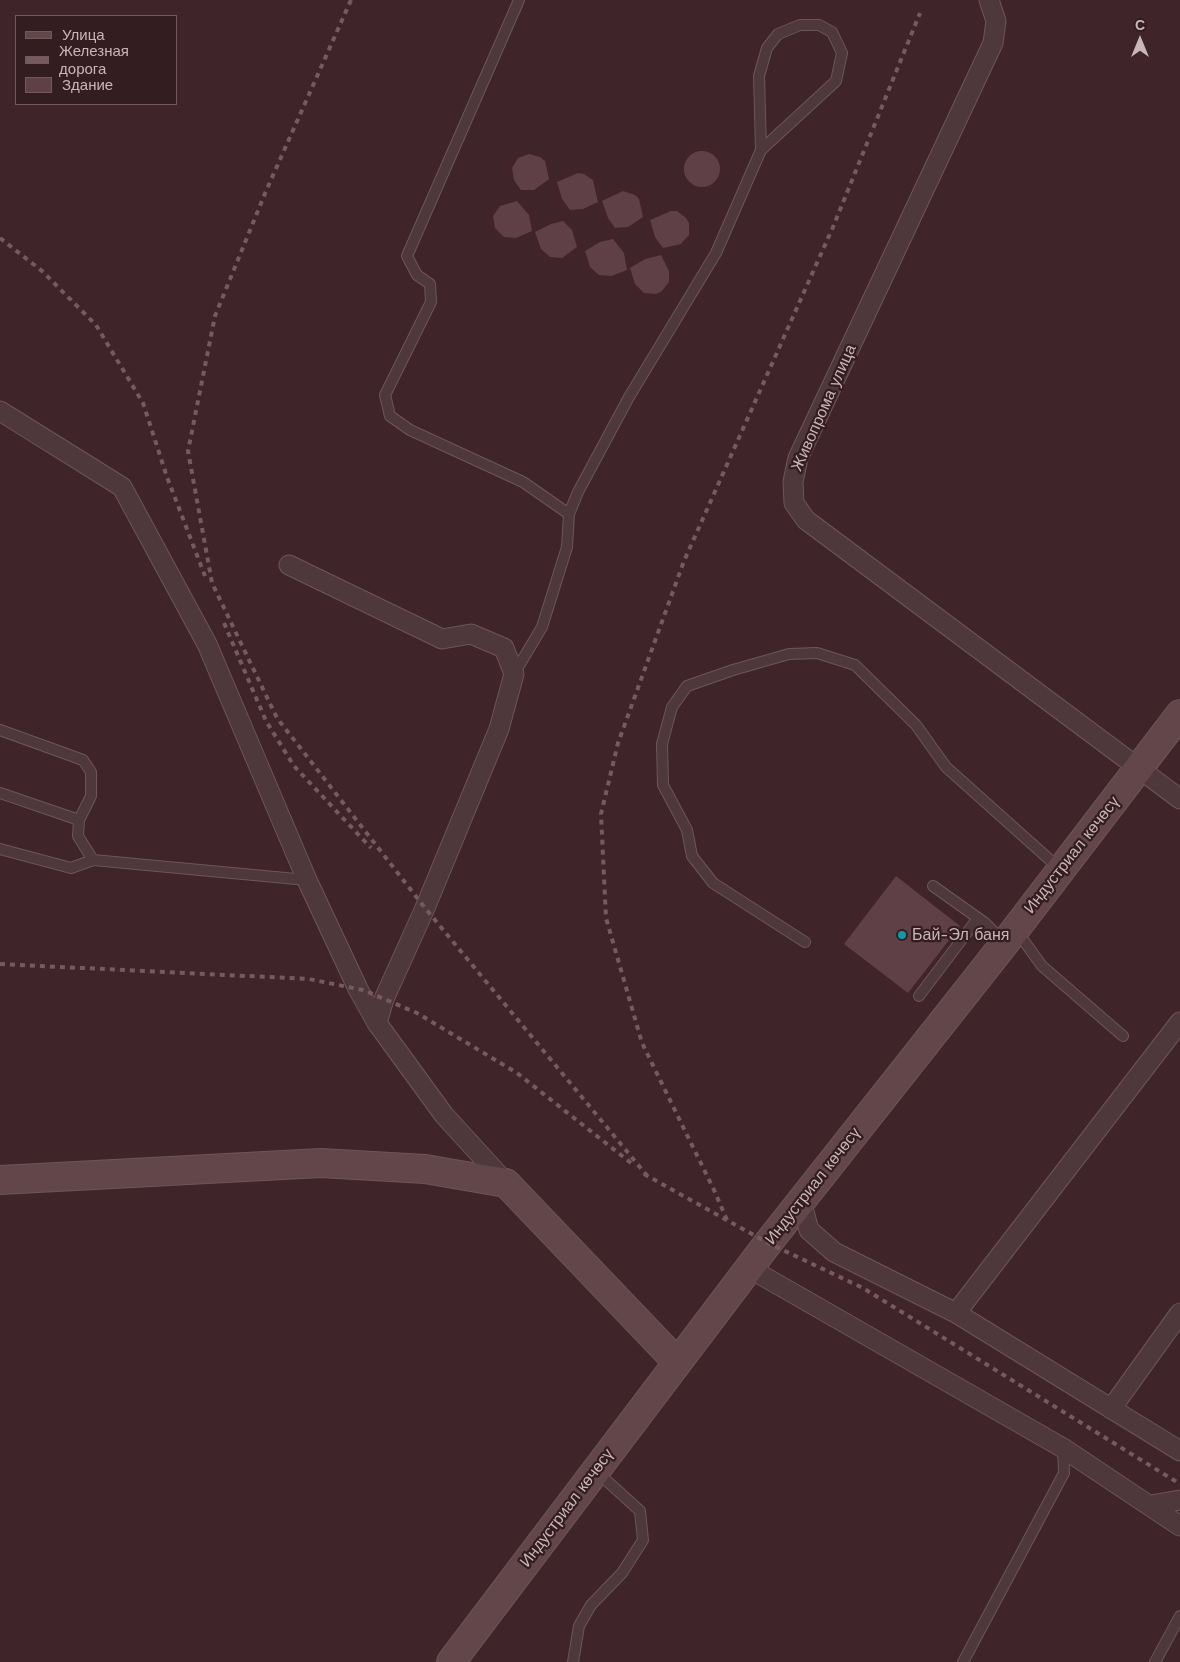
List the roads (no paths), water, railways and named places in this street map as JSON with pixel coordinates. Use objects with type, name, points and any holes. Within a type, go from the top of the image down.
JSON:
[{"type":"main road","name":"Индустриал көчөсү","points":[[450,1662],[749,1268],[1010,936],[1180,714]]},
{"type":"main road","points":[[0,1180],[321,1163],[425,1169],[506,1183],[677,1362]]},
{"type":"street","name":"Живопрома улица","points":[[989,0],[996,21],[993,43],[798,458],[793,482],[794,503],[806,520],[1180,799]]},
{"type":"street","points":[[0,411],[122,487],[207,644],[308,880],[358,989],[377,1023],[444,1115],[506,1183]]},
{"type":"street","points":[[289,565],[442,639],[471,634],[504,648],[514,674],[499,729],[425,908],[384,999],[377,1023]]},
{"type":"street","points":[[956,1313],[1180,1022]]},
{"type":"street","points":[[801,1201],[809,1230],[834,1252],[956,1313],[1180,1451]]},
{"type":"street","points":[[749,1268],[1063,1448],[1180,1526]]},
{"type":"street","points":[[1111,1409],[1180,1313]]},
{"type":"street","points":[[1151,1505],[1180,1500]]},
{"type":"lane","points":[[519,0],[407,256],[417,275],[430,284],[431,302],[385,396],[390,416],[410,430],[523,482],[569,514]]},
{"type":"lane","points":[[514,674],[542,627],[566,547],[569,514],[578,492],[629,397],[716,253],[761,150],[836,82],[842,53],[832,32],[820,25],[800,25],[778,34],[766,48],[759,76],[761,150]]},
{"type":"lane","points":[[805,942],[712,883],[692,856],[687,830],[663,785],[662,744],[672,707],[687,686],[732,670],[789,654],[818,653],[856,665],[916,725],[946,766],[1061,870]]},
{"type":"lane","points":[[0,730],[83,760],[91,772],[91,796],[79,820],[78,836],[93,860]]},
{"type":"lane","points":[[0,794],[79,820]]},
{"type":"lane","points":[[0,849],[71,868],[93,860],[308,880]]},
{"type":"lane","points":[[933,886],[978,918],[1010,936],[1123,1036]]},
{"type":"lane","points":[[919,996],[978,918]]},
{"type":"lane","points":[[963,1662],[1064,1473],[1063,1448]]},
{"type":"lane","points":[[573,1662],[579,1626],[591,1605],[622,1573],[643,1540],[640,1511],[595,1470]]},
{"type":"lane","points":[[1155,1662],[1180,1616]]},
{"type":"railway","points":[[351,0],[266,191],[215,316],[188,451],[212,583],[277,718],[425,908],[649,1178]]},
{"type":"railway","points":[[727,1220],[642,1043],[606,918],[601,814],[618,743],[684,561],[833,227],[920,13]]},
{"type":"railway","points":[[0,238],[42,271],[96,325],[143,403],[167,477],[205,576]]},
{"type":"railway","points":[[224,623],[266,721],[294,766],[371,848]]},
{"type":"railway","points":[[0,964],[309,979],[363,990],[417,1013],[517,1073],[631,1163]]},
{"type":"railway","points":[[644,1174],[768,1243],[863,1288],[1180,1484]]},
{"type":"place","name":"Бай-Эл баня","points":[[902,935]]}]
